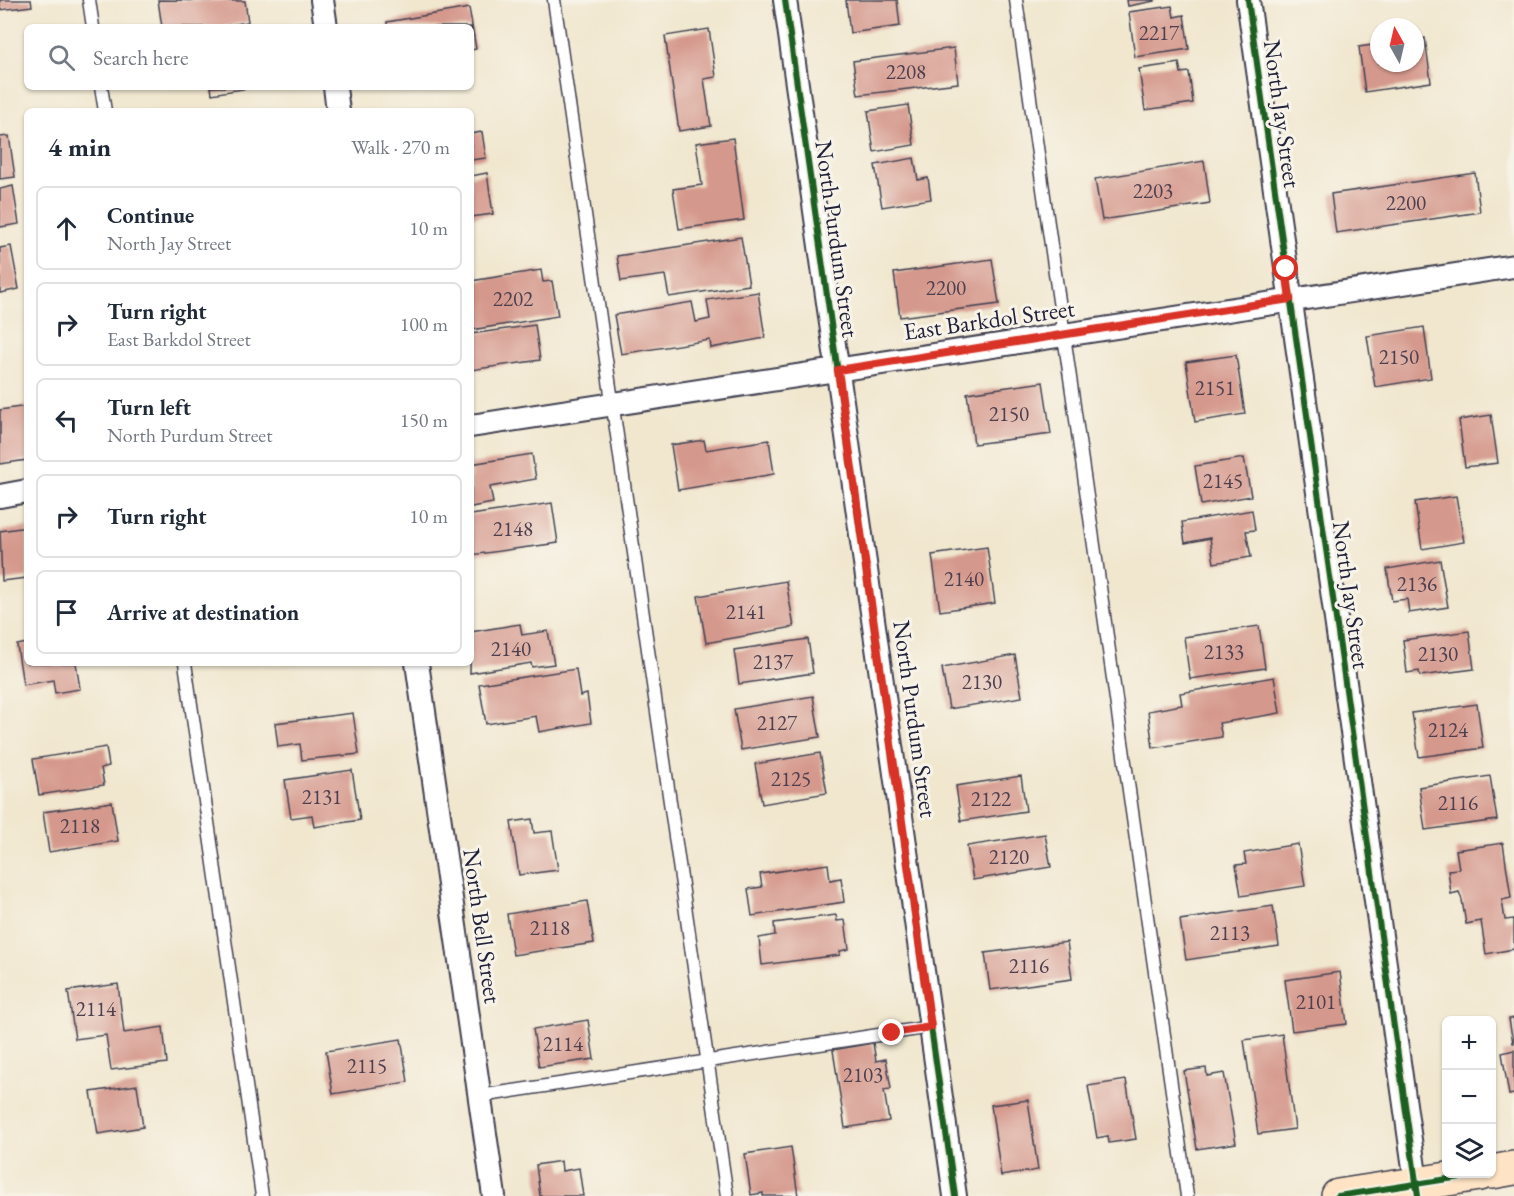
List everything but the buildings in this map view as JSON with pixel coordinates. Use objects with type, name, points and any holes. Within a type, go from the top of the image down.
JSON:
[{"type":"street","points":[[322,0],[326,24]]},
{"type":"street","name":"North Purdum Street","points":[[785,0],[955,1196]]},
{"type":"street","name":"North Jay Street","points":[[1248,0],[1417,1190]]},
{"type":"street","points":[[334,90],[338,108]]},
{"type":"street","name":"East Barkdol Street","points":[[474,426],[1514,266]]},
{"type":"street","points":[[0,496],[24,492]]},
{"type":"street","name":"North Bell Street","points":[[417,666],[494,1196]]},
{"type":"street","points":[[1496,1171],[1514,1168]]},
{"type":"street","points":[[1338,1196],[1417,1190],[1461,1178]]},
{"type":"lane","points":[[89,0],[93,24]]},
{"type":"lane","points":[[554,0],[727,1196]]},
{"type":"lane","points":[[1016,0],[1187,1196]]},
{"type":"lane","points":[[102,90],[105,108]]},
{"type":"lane","points":[[185,666],[262,1196]]},
{"type":"lane","points":[[480,1095],[931,1027]]},
{"type":"cycle path","points":[[785,0],[955,1196]]},
{"type":"cycle path","points":[[1248,0],[1418,1196]]},
{"type":"cycle path","points":[[1338,1196],[1454,1178]]},
{"type":"route","points":[[892,1033],[931,1027],[838,370],[1290,299],[1286,269]]}]
